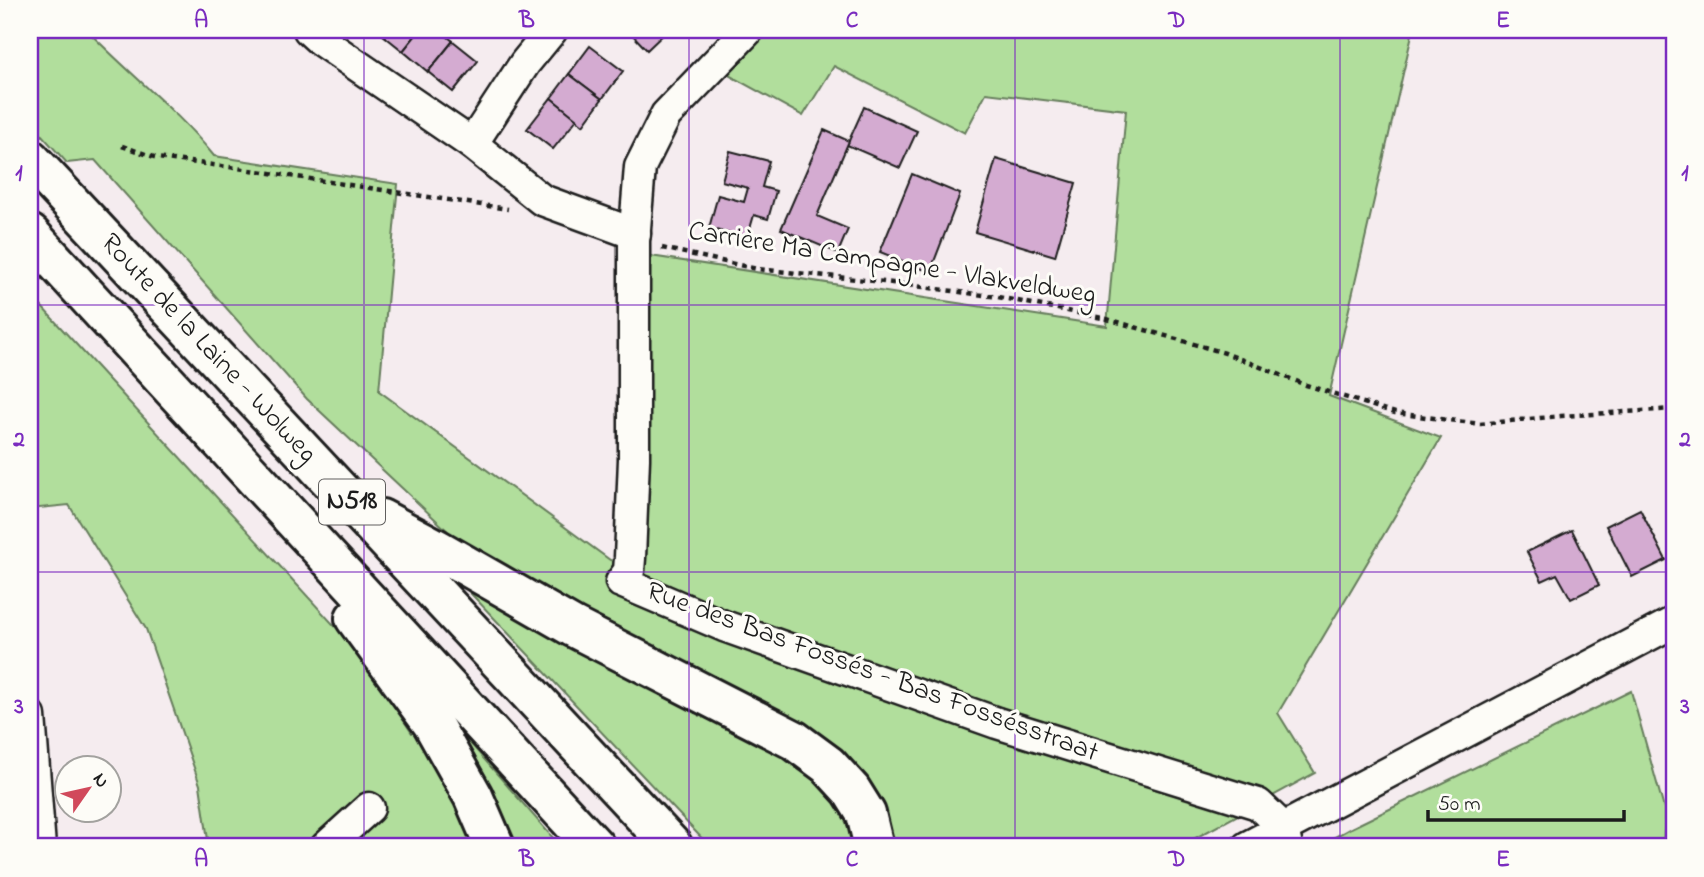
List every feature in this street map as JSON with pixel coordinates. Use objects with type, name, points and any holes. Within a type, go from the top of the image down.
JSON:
[{"type":"highway","name":"Route de la Laine - Wolweg","points":[[30,159],[673,847]]},
{"type":"highway","name":"Route de la Laine - Wolweg","points":[[30,234],[595,847]]},
{"type":"highway","points":[[355,505],[438,549],[573,627],[794,740],[828,765],[850,790],[866,814],[874,847]]},
{"type":"highway","points":[[325,556],[354,617],[432,723],[473,796],[495,847]]},
{"type":"street","points":[[309,30],[472,144],[542,200],[634,237]]},
{"type":"street","points":[[472,144],[525,63],[552,30]]},
{"type":"street","name":"Rue des Bas Fossés - Bas Fossésstraat","points":[[748,30],[666,115],[640,167],[634,237],[634,458],[630,558],[629,571],[621,582],[724,626],[997,723],[1258,804],[1285,838]]},
{"type":"street","points":[[1247,847],[1285,838],[1674,622]]},
{"type":"street","points":[[30,716],[40,847]]},
{"type":"street","points":[[326,847],[369,808]]},
{"type":"path","points":[[122,146],[157,158],[536,214],[542,200]]},
{"type":"path","name":"Carrière Ma Campagne - Vlakveldweg","points":[[634,237],[758,270],[886,282],[998,297],[1107,319],[1224,354],[1306,385],[1395,413],[1480,425],[1562,416],[1674,409]]},
{"type":"green space","points":[[30,30],[87,30],[184,123],[214,156],[398,184],[379,391],[610,560],[641,564],[644,255],[1107,326],[1126,110],[986,93],[965,133],[834,66],[803,116],[723,72],[762,30],[1413,30],[1329,396],[1441,438],[1278,713],[1315,773],[1179,847],[710,847],[441,562],[452,535],[307,399],[95,160],[67,163],[30,122]]},
{"type":"green space","points":[[30,294],[355,648],[412,733],[463,735],[561,847],[209,847],[200,785],[146,629],[69,505],[30,509]]},
{"type":"green space","points":[[1631,691],[1665,812],[1663,847],[1317,847],[1351,828]]},
{"type":"building","points":[[379,30],[420,30],[403,51]]},
{"type":"building","points":[[420,30],[439,30],[453,41],[428,72],[403,51]]},
{"type":"building","points":[[628,30],[668,30],[647,50]]},
{"type":"building","points":[[453,41],[478,61],[453,92],[428,72]]},
{"type":"building","points":[[590,46],[623,71],[602,99],[569,74]]},
{"type":"building","points":[[569,74],[602,99],[583,125],[551,98]]},
{"type":"building","points":[[551,98],[577,119],[553,149],[527,129]]},
{"type":"building","points":[[864,107],[917,131],[900,168],[847,145]]},
{"type":"building","points":[[824,130],[849,141],[817,216],[848,229],[838,253],[781,229]]},
{"type":"building","points":[[730,151],[769,161],[762,187],[776,191],[768,219],[754,215],[747,239],[709,228],[718,195],[744,202],[748,188],[722,181]]},
{"type":"building","points":[[996,159],[1076,183],[1055,256],[975,232]]},
{"type":"building","points":[[912,174],[960,194],[930,272],[880,252]]},
{"type":"building","points":[[1640,509],[1666,560],[1632,577],[1606,526]]},
{"type":"building","points":[[1572,530],[1599,585],[1571,599],[1557,574],[1542,581],[1527,552]]}]
